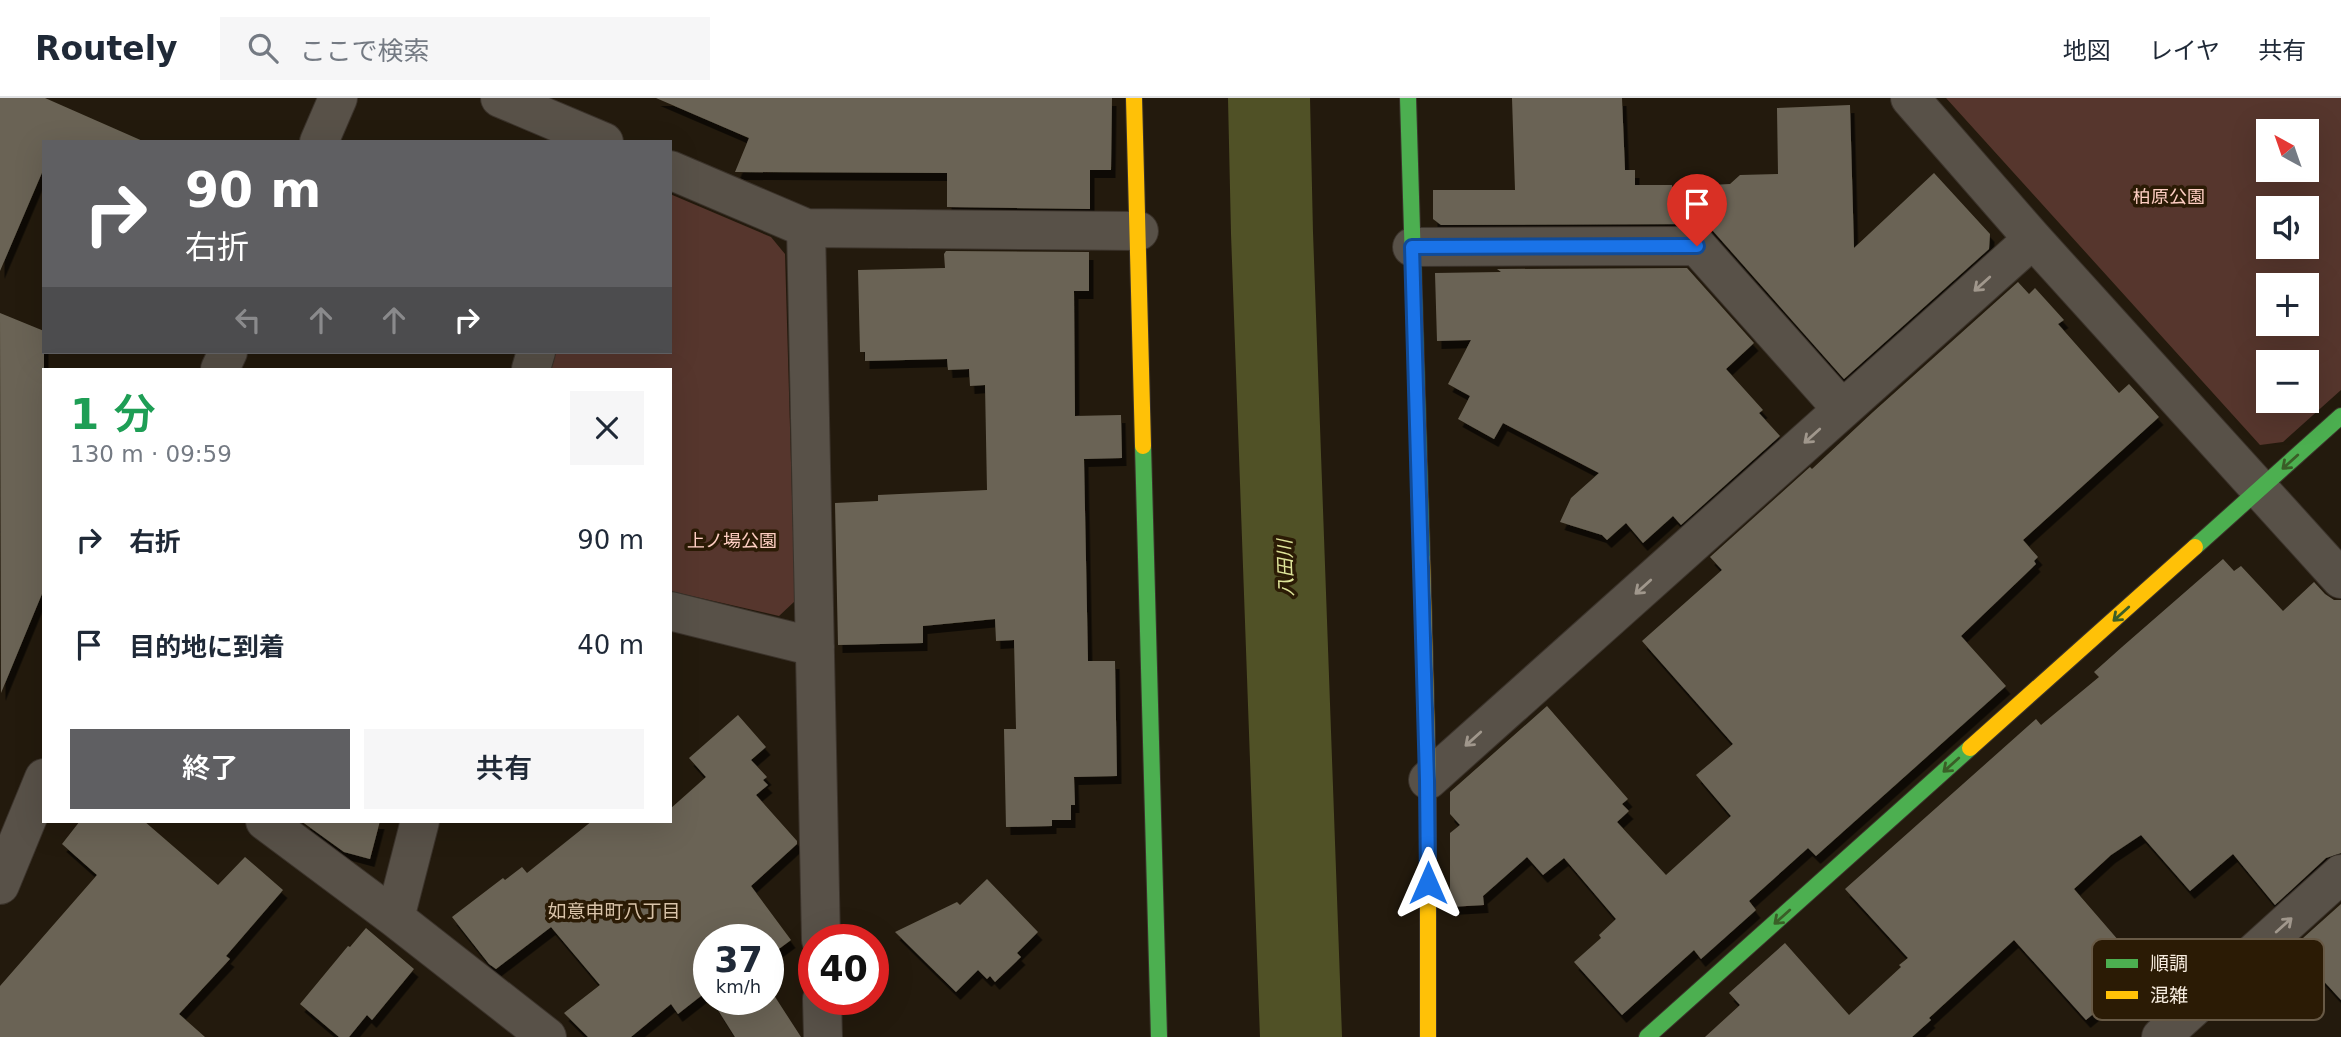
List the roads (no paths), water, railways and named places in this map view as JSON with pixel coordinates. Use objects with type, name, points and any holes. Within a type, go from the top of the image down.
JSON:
[{"type":"street","points":[[320,140],[338,98]]},
{"type":"street","points":[[500,98],[592,139]]},
{"type":"street","points":[[1134,98],[1158,1037]]},
{"type":"street","points":[[1408,98],[1427,780],[1428,1037]]},
{"type":"street","points":[[1910,98],[2033,239],[2341,579]]},
{"type":"street","points":[[672,171],[806,228],[1139,231]]},
{"type":"street","points":[[806,228],[821,924]]},
{"type":"street","points":[[1427,780],[2033,239]]},
{"type":"street","points":[[1412,247],[1697,246],[1842,409]]},
{"type":"street","points":[[1647,1037],[2341,416]]},
{"type":"street","points":[[672,611],[816,647]]},
{"type":"street","points":[[0,885],[42,783]]},
{"type":"street","points":[[268,823],[547,1037]]},
{"type":"street","points":[[395,918],[419,823]]},
{"type":"street","points":[[2269,939],[2341,874]]},
{"type":"street","points":[[822,1015],[823,1037]]},
{"type":"street","points":[[2161,1037],[2180,1020]]},
{"type":"waterway","name":"八田川","points":[[1269,98],[1301,1037]]},
{"type":"district","name":"如意申町八丁目","points":[[614,911]]},
{"type":"park label","name":"柏原公園","points":[[2169,197]]},
{"type":"park label","name":"上ノ場公園","points":[[732,541]]}]
